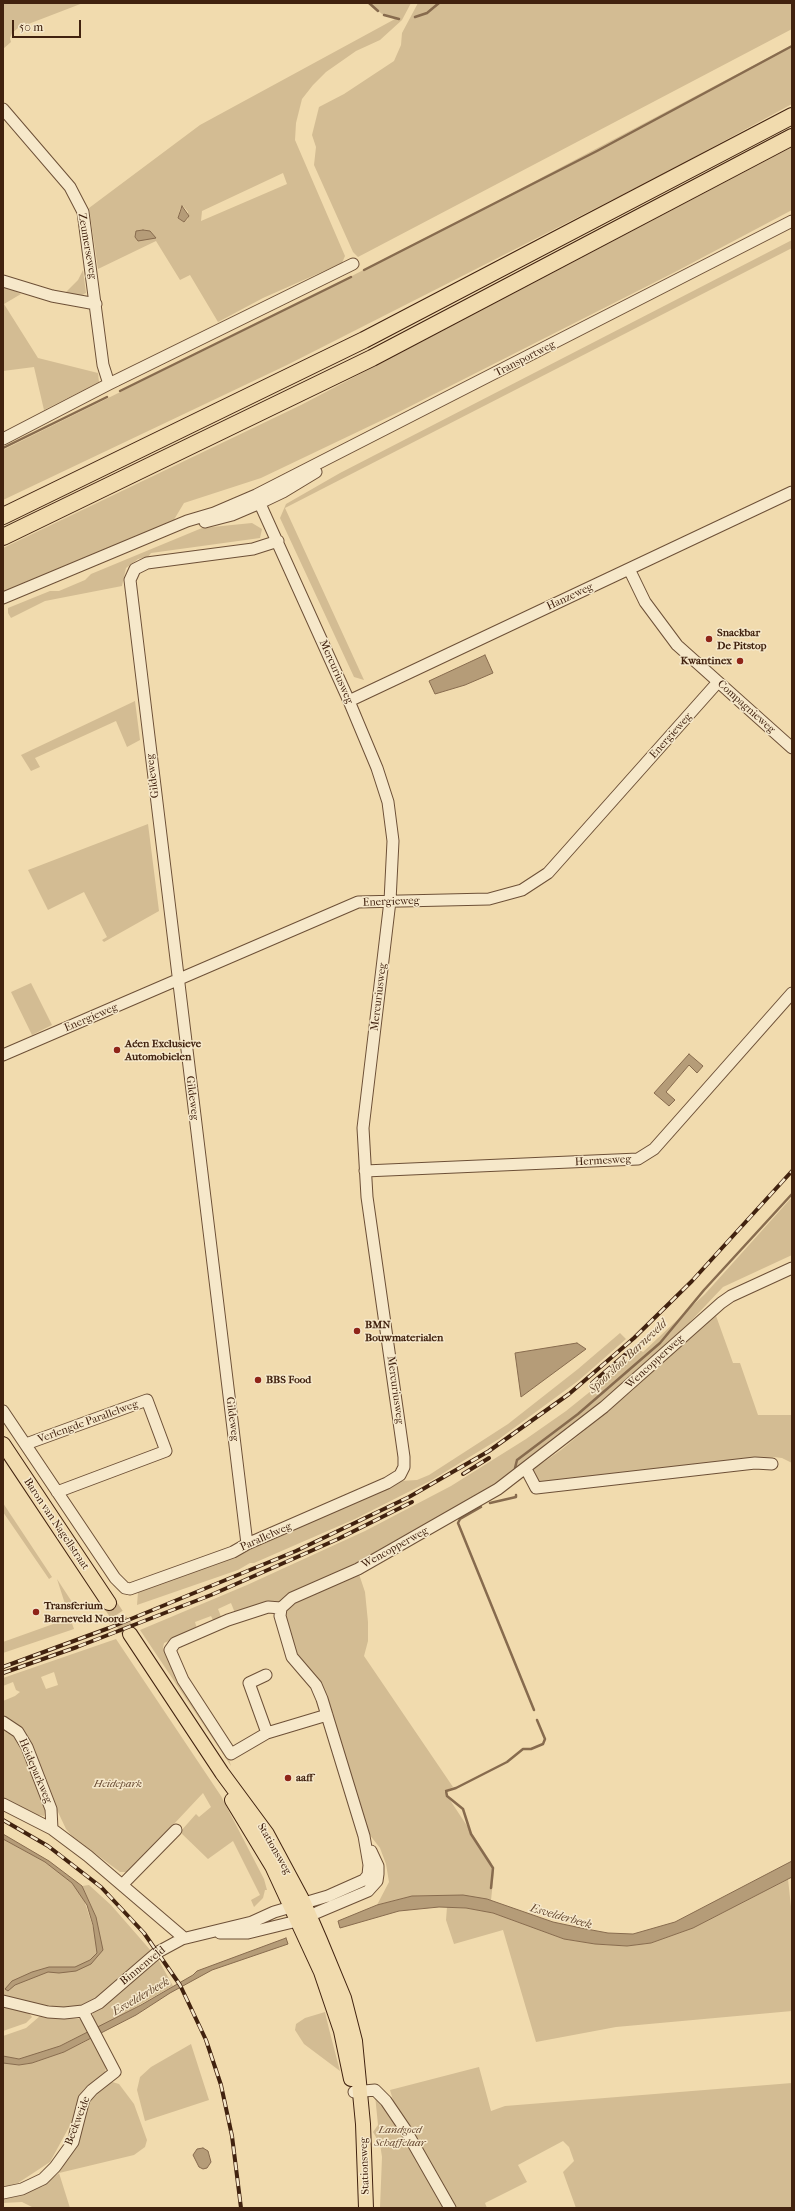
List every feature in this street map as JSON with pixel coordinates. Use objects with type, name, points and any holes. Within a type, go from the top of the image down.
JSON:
[{"type":"highway","points":[[3,516],[364,340],[792,116]]},
{"type":"highway","points":[[3,537],[372,358],[792,137]]},
{"type":"main road","name":"Baron van Nagellstraat","points":[[3,1444],[107,1604],[3,1454]]},
{"type":"main road","name":"Stationsweg","points":[[127,1635],[222,1773],[267,1834],[301,1912],[344,1998],[355,2041],[357,2091],[363,2124],[366,2208]]},
{"type":"street","name":"Zeumerseweg","points":[[3,109],[70,187],[83,212],[103,365],[108,384]]},
{"type":"street","name":"Transportweg","points":[[258,499],[792,221]]},
{"type":"street","name":"Transportweg","points":[[258,499],[283,492],[327,466],[605,325],[792,227]]},
{"type":"street","points":[[3,439],[108,384],[353,264]]},
{"type":"street","points":[[3,281],[52,296],[96,304]]},
{"type":"street","name":"Hanzeweg","points":[[349,701],[792,492]]},
{"type":"street","points":[[3,598],[173,528],[218,519],[258,499]]},
{"type":"street","name":"Mercuriusweg","points":[[258,499],[349,701],[377,768],[388,802],[393,841],[390,901],[364,1128],[365,1171],[404,1457],[402,1472]]},
{"type":"street","name":"Gildeweg","points":[[247,1544],[177,980],[130,580],[135,569],[147,563],[253,549],[278,541]]},
{"type":"street","name":"Compagnieweg","points":[[629,569],[645,602],[663,629],[677,645],[792,748]]},
{"type":"street","name":"Energieweg","points":[[3,1055],[358,902],[489,899],[506,896],[534,883],[548,873],[718,682]]},
{"type":"street","name":"Hermesweg","points":[[365,1171],[638,1159],[654,1149],[792,993]]},
{"type":"street","name":"Wencopperweg","points":[[281,1608],[292,1598],[358,1569],[498,1489],[526,1469],[604,1407],[721,1303],[731,1296],[792,1268]]},
{"type":"street","name":"Verlengde Parallelweg","points":[[26,1444],[147,1400],[166,1451],[57,1492]]},
{"type":"street","name":"Verlengde Parallelweg","points":[[3,1411],[115,1578],[125,1588]]},
{"type":"street","points":[[526,1469],[536,1488],[754,1463],[772,1464]]},
{"type":"street","name":"Parallelweg","points":[[125,1588],[141,1586],[233,1552],[247,1544],[387,1483],[402,1472]]},
{"type":"street","points":[[301,1912],[328,1896],[364,1880],[368,1875],[369,1864],[364,1836],[327,1715],[316,1685],[292,1657],[280,1616],[281,1608],[268,1607],[235,1618],[172,1645],[170,1650],[183,1680],[229,1752],[235,1753],[268,1734],[327,1715]]},
{"type":"street","points":[[266,1675],[249,1683],[268,1734]]},
{"type":"street","name":"Heideparkweg","points":[[3,1722],[18,1732],[27,1747],[51,1809],[52,1829]]},
{"type":"street","name":"Heideparkweg","points":[[3,1804],[52,1829],[123,1884],[184,1938]]},
{"type":"street","points":[[123,1884],[176,1830]]},
{"type":"street","name":"Binnenveld","points":[[3,2001],[48,2012],[64,2013],[84,2011],[99,2003],[158,1952],[184,1938],[208,1931],[248,1933],[301,1912]]},
{"type":"street","name":"Beekweide","points":[[3,2193],[22,2189],[43,2179],[55,2167],[73,2142],[84,2099],[92,2090],[115,2072],[84,2011]]},
{"type":"street","points":[[357,2091],[375,2090],[386,2102],[406,2129],[450,2208]]},
{"type":"green space","points":[[3,3],[83,3],[18,28],[12,33],[10,38],[11,42],[3,49]]},
{"type":"green space","points":[[369,3],[411,3],[402,20],[380,40],[356,51],[326,72],[313,85],[302,99],[296,123],[295,140],[345,256],[342,263],[263,298],[218,322],[190,275],[180,280],[156,241],[98,269],[89,208],[200,125],[395,19],[382,14]],"holes":[[[283,173],[287,184],[201,221],[202,211]],[[183,206],[188,212],[188,219],[184,222],[178,218],[180,209]]]},
{"type":"green space","points":[[418,3],[792,3],[792,29],[358,257],[353,252],[314,165],[316,147],[312,135],[319,107],[344,94],[394,61],[401,45],[402,33]]},
{"type":"green space","points":[[792,45],[792,104],[667,172],[287,365],[3,500],[3,450],[270,318],[486,207]]},
{"type":"green space","points":[[792,147],[792,210],[677,271],[395,414],[261,478],[184,503],[172,523],[3,594],[3,548],[301,405]]},
{"type":"green space","points":[[792,240],[792,248],[285,508],[364,680],[354,677],[280,518],[286,504],[340,473]]},
{"type":"green space","points":[[83,270],[86,293],[80,296],[65,293],[78,280]]},
{"type":"green space","points":[[3,285],[21,294],[4,304],[38,358],[98,373],[99,382],[44,410],[34,367],[3,371]]},
{"type":"green space","points":[[252,523],[262,529],[260,538],[151,553],[148,557],[138,559],[126,568],[122,586],[45,601],[11,618],[8,613],[8,608],[50,591],[59,591],[85,580],[91,574],[202,528]]},
{"type":"green space","points":[[135,701],[140,740],[127,747],[116,721],[35,758],[40,767],[31,771],[21,755]]},
{"type":"green space","points":[[148,824],[159,911],[104,942],[102,940],[107,937],[84,892],[48,910],[28,870]]},
{"type":"green space","points":[[31,983],[52,1025],[32,1035],[11,992]]},
{"type":"green space","points":[[792,1197],[792,1255],[723,1287],[689,1323],[619,1388],[511,1475],[456,1509],[440,1515],[357,1563],[280,1602],[265,1603],[235,1613],[231,1603],[218,1609],[222,1619],[214,1622],[211,1616],[195,1622],[197,1629],[164,1643],[163,1648],[177,1682],[229,1759],[231,1766],[140,1630],[247,1585],[365,1531],[451,1486],[526,1439],[566,1411],[612,1374],[638,1349],[643,1352],[705,1294]]},
{"type":"green space","points":[[715,1313],[733,1363],[740,1363],[758,1415],[792,1415],[792,1463],[782,1458],[774,1457],[537,1483],[531,1471],[561,1450],[632,1391]]},
{"type":"green space","points":[[620,1333],[626,1339],[578,1381],[499,1439],[432,1480],[355,1519],[254,1563],[250,1563],[238,1570],[137,1605],[138,1592],[234,1557],[400,1481],[417,1480],[429,1475],[508,1424],[578,1369]]},
{"type":"green space","points":[[3,1503],[52,1577],[49,1579],[3,1512]]},
{"type":"green space","points":[[359,1574],[365,1592],[368,1622],[368,1641],[364,1656],[453,1787],[444,1791],[491,1862],[494,1872],[491,1900],[434,1895],[412,1896],[377,1905],[389,1882],[386,1864],[380,1848],[369,1834],[363,1818],[326,1701],[298,1661],[284,1611],[292,1603]]},
{"type":"green space","points":[[57,1579],[72,1602],[66,1607]]},
{"type":"green space","points":[[70,1618],[74,1629],[3,1653],[3,1642]]},
{"type":"green space","name":"Heidepark","points":[[116,1639],[221,1796],[264,1879],[267,1890],[265,1890],[263,1898],[254,1907],[251,1900],[260,1895],[233,1841],[208,1859],[180,1832],[196,1814],[199,1817],[211,1807],[203,1793],[129,1872],[120,1872],[72,1836],[66,1829],[20,1731],[3,1715],[3,1701],[20,1692],[16,1690],[13,1682],[3,1686],[3,1678]],"holes":[[[54,1672],[58,1685],[46,1689],[41,1677]]]},
{"type":"green space","points":[[3,1725],[16,1734],[46,1805],[44,1816],[38,1815],[3,1798]]},
{"type":"green space","points":[[3,1839],[45,1862],[72,1883],[83,1897],[94,1930],[96,1917],[82,1886],[89,1885],[111,1905],[152,1952],[87,2005],[77,2008],[51,2008],[3,1996]]},
{"type":"green space","points":[[788,1879],[792,1916],[792,2011],[616,2027],[536,2042],[503,1930],[454,1944],[446,1920],[447,1907],[466,1908],[493,1913],[564,1939],[595,1944],[627,1946],[651,1943],[693,1928]]},
{"type":"green space","points":[[158,1959],[173,1986],[98,2028],[93,2020],[93,2011]]},
{"type":"green space","points":[[3,2007],[29,2013],[32,2017],[26,2023],[3,2031]]},
{"type":"green space","points":[[325,2012],[340,2071],[304,2044],[295,2030],[296,2024],[305,2018]]},
{"type":"green space","points":[[40,2016],[82,2019],[89,2032],[60,2046],[30,2057],[19,2059],[3,2056],[3,2036],[26,2028]]},
{"type":"green space","points":[[92,2038],[107,2065],[104,2075],[84,2089],[79,2097],[74,2118],[50,2162],[18,2183],[3,2187],[3,2063],[19,2065],[32,2063],[64,2052]]},
{"type":"green space","points":[[191,2044],[209,2100],[145,2121],[137,2090],[140,2077],[151,2067]]},
{"type":"green space","name":"Landgoed Schaffelaar","points":[[479,2067],[491,2111],[505,2106],[792,2083],[792,2208],[576,2208],[563,2172],[574,2161],[569,2147],[563,2141],[518,2165],[527,2182],[485,2203],[487,2208],[380,2208],[382,2157],[380,2144],[373,2132],[378,2125],[375,2095],[387,2109],[393,2100],[390,2090]]},
{"type":"green space","points":[[109,2081],[119,2084],[134,2104],[147,2140],[145,2147],[134,2155],[59,2173],[75,2147],[90,2096]]},
{"type":"green space","points":[[59,2173],[70,2208],[34,2208],[22,2202],[3,2203],[3,2198],[16,2196],[43,2186]]},
{"type":"shaded area","points":[[182,206],[189,216],[184,222],[178,218]]},
{"type":"shaded area","points":[[136,231],[150,231],[156,238],[138,241],[135,237]]},
{"type":"shaded area","points":[[485,655],[493,673],[465,685],[435,694],[429,681]]},
{"type":"shaded area","points":[[689,1054],[703,1066],[697,1073],[689,1065],[666,1092],[675,1100],[669,1106],[654,1093]]},
{"type":"shaded area","points":[[577,1343],[586,1349],[521,1397],[515,1353]]},
{"type":"shaded area","points":[[3,1834],[49,1861],[82,1886],[96,1917],[103,1950],[91,1964],[76,1971],[59,1973],[48,1972],[15,1985],[8,1991],[5,1989],[12,1981],[32,1972],[49,1967],[75,1967],[90,1960],[97,1953],[93,1925],[87,1905],[72,1883],[45,1862],[3,1839]]},
{"type":"shaded area","points":[[792,1861],[792,1877],[693,1928],[651,1943],[627,1946],[595,1944],[564,1939],[493,1913],[466,1908],[439,1907],[399,1911],[340,1928],[338,1921],[377,1905],[412,1896],[463,1895],[487,1899],[553,1922],[608,1933],[633,1934],[675,1922]]},
{"type":"shaded area","points":[[286,1938],[288,1944],[212,1970],[170,1993],[136,2015],[64,2052],[32,2063],[19,2065],[3,2063],[3,2056],[19,2059],[60,2046],[141,2005],[193,1975],[197,1971]]},
{"type":"shaded area","points":[[203,2148],[208,2151],[211,2162],[207,2168],[203,2169],[199,2167],[193,2155],[197,2149]]},
{"type":"waterway","points":[[369,3],[378,11]]},
{"type":"waterway","points":[[415,17],[427,13],[439,3]]},
{"type":"waterway","points":[[384,15],[399,19]]},
{"type":"waterway","points":[[364,270],[597,151],[792,46]]},
{"type":"waterway","points":[[120,391],[351,277]]},
{"type":"waterway","points":[[3,448],[107,397]]},
{"type":"waterway","name":"Spoorsloot Barneveld","points":[[515,1468],[517,1460],[578,1414],[660,1343],[704,1290],[792,1194]]},
{"type":"waterway","name":"Spoorsloot Barneveld","points":[[490,1503],[516,1497],[516,1495]]},
{"type":"waterway","name":"Spoorsloot Barneveld","points":[[481,1507],[460,1519],[458,1523],[534,1710]]},
{"type":"waterway","name":"Spoorsloot Barneveld","points":[[491,1888],[493,1868],[471,1834],[463,1809],[447,1796],[446,1791],[456,1788],[507,1762],[523,1749],[531,1749],[543,1744],[545,1739],[537,1720]]},
{"type":"tunnel","points":[[109,1603],[130,1634]]},
{"type":"railway","points":[[3,1667],[109,1628],[296,1551],[409,1497],[489,1451],[569,1394],[634,1338],[692,1281],[792,1171]]},
{"type":"railway","points":[[592,1383],[628,1352]]},
{"type":"railway","points":[[463,1474],[489,1458]]},
{"type":"railway","points":[[3,1673],[77,1647],[211,1595],[338,1539],[412,1502]]},
{"type":"railway","points":[[3,1820],[48,1846],[101,1887],[144,1933],[180,1985],[206,2040],[221,2085],[232,2136],[241,2208]]},
{"type":"place","name":"Snackbar De Pitstop","points":[[709,639]]},
{"type":"place","name":"Kwantinex","points":[[740,661]]},
{"type":"place","name":"Aéen Exclusieve Automobielen","points":[[117,1050]]},
{"type":"place","name":"BMN Bouwmaterialen","points":[[357,1331]]},
{"type":"place","name":"BBS Food","points":[[258,1380]]},
{"type":"place","name":"Transferium Barneveld Noord","points":[[36,1612]]},
{"type":"place","name":"aaff","points":[[288,1778]]},
{"type":"water label","name":"Esvelderbeek","points":[[561,1917]]},
{"type":"water label","name":"Esvelderbeek","points":[[141,1997]]}]
